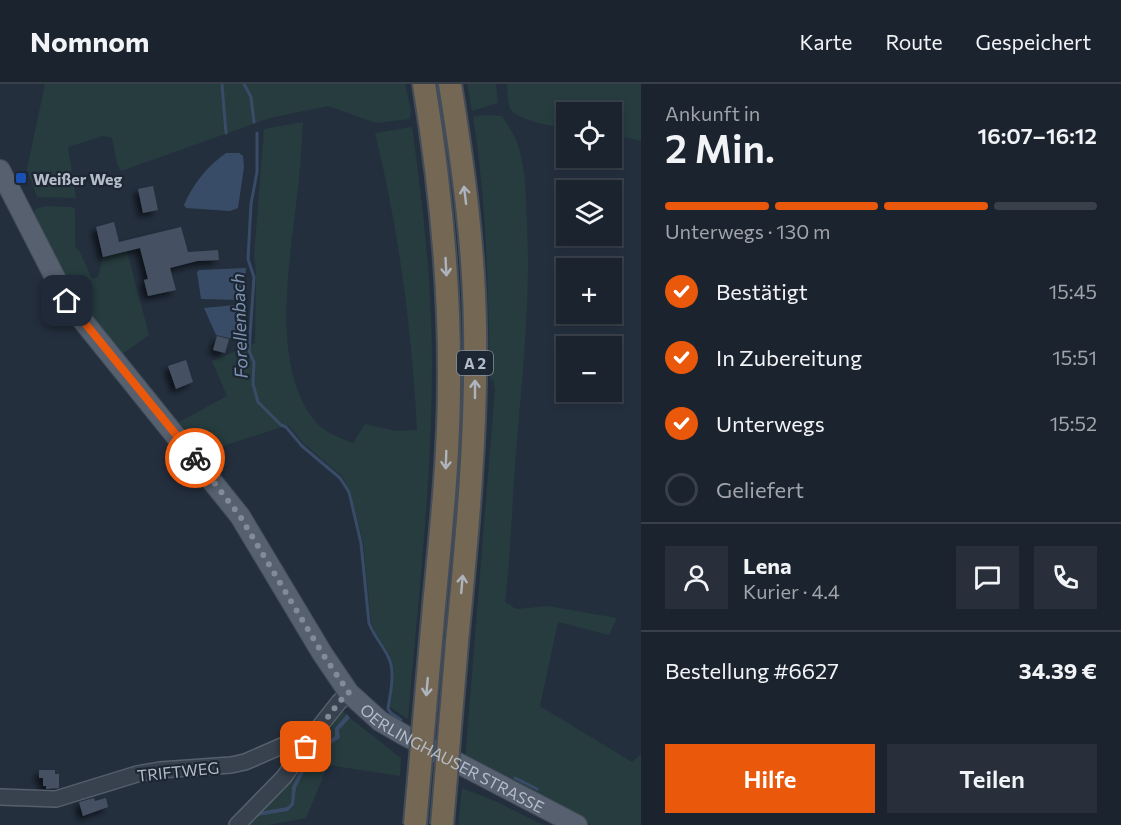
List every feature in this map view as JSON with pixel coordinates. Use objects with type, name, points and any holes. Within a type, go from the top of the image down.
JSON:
[{"type":"highway","name":"A 2","points":[[415,825],[446,470],[449,348],[439,190],[424,84]]},
{"type":"highway","name":"A 2","points":[[442,825],[474,433],[476,326],[471,244],[450,84]]},
{"type":"main road","name":"OERLINGHAUSER STRASSE","points":[[0,170],[67,301],[240,516],[322,653],[349,693],[380,721],[433,752],[577,825]]},
{"type":"street","name":"TRIFTWEG","points":[[237,825],[284,777],[316,731],[349,693]]},
{"type":"street","name":"TRIFTWEG","points":[[0,797],[56,799],[137,774],[238,764],[316,731]]},
{"type":"green space","points":[[45,84],[405,84],[411,110],[410,119],[376,123],[328,106],[270,118],[121,171],[117,164],[112,138],[103,136],[68,147],[76,198],[37,197],[27,169]]},
{"type":"green space","points":[[467,84],[496,84],[498,103],[472,111]]},
{"type":"green space","points":[[507,84],[641,84],[641,141],[622,136],[622,102],[556,102],[556,126],[519,116],[510,108]]},
{"type":"green space","points":[[502,116],[512,133],[519,147],[526,197],[527,310],[505,602],[516,609],[548,606],[617,618],[609,635],[558,622],[540,706],[632,762],[641,754],[641,825],[590,825],[465,760],[495,389],[493,380],[490,379],[484,215],[473,117]]},
{"type":"green space","points":[[303,122],[287,302],[287,335],[291,366],[300,395],[314,420],[337,437],[353,443],[365,424],[396,431],[417,430],[412,355],[398,243],[375,133],[412,127],[426,245],[432,363],[427,497],[408,719],[390,707],[394,677],[393,665],[371,621],[363,542],[350,491],[342,476],[304,444],[288,425],[226,445],[208,456],[179,422],[227,396],[212,361],[255,343],[256,273],[254,256],[264,129]]},
{"type":"green space","points":[[45,206],[75,209],[75,246],[92,279],[98,277],[103,257],[127,251],[149,335],[121,355],[70,288],[34,213],[35,209]]},
{"type":"green space","points":[[340,710],[347,714],[335,728],[336,736],[317,748],[292,787],[291,803],[287,807],[258,812],[311,747],[325,740]]},
{"type":"green space","points":[[350,718],[401,758],[400,776],[328,765],[306,818],[268,825],[247,825],[258,816],[288,811],[294,806],[296,788],[305,770],[320,751],[340,738],[339,730]]},
{"type":"green space","points":[[462,788],[495,801],[543,825],[458,825]]},
{"type":"water","points":[[226,153],[239,153],[243,156],[244,167],[238,208],[230,211],[186,208],[184,205],[197,182]]},
{"type":"water","points":[[246,268],[244,298],[241,300],[201,299],[197,272],[199,270]]},
{"type":"water","points":[[235,305],[238,307],[239,338],[216,335],[204,308]]},
{"type":"water","points":[[347,714],[350,718],[339,730],[340,738],[320,751],[305,770],[296,788],[294,805],[288,811],[258,816],[248,824],[258,812],[287,807],[291,803],[292,787],[302,767],[317,748],[335,736],[335,728]]},
{"type":"building","points":[[153,186],[158,210],[143,213],[138,189]]},
{"type":"building","points":[[114,222],[119,242],[181,227],[188,252],[218,250],[219,260],[197,261],[170,268],[176,290],[148,296],[144,280],[148,279],[140,248],[103,257],[96,227]]},
{"type":"building","points":[[217,336],[229,339],[225,353],[213,350]]},
{"type":"building","points":[[186,360],[193,382],[176,389],[168,366]]},
{"type":"building","points":[[39,770],[55,770],[55,774],[59,774],[59,788],[46,789],[46,786],[43,786],[43,778],[39,778]]},
{"type":"building","points":[[94,798],[95,801],[106,798],[108,807],[83,816],[79,802]]},
{"type":"waterway","points":[[222,84],[226,133]]},
{"type":"waterway","name":"Forellenbach","points":[[244,84],[251,97],[254,122]]},
{"type":"waterway","name":"Forellenbach","points":[[257,133],[257,172],[251,204],[248,259],[254,277],[249,351],[254,362],[253,384],[258,402],[281,425],[286,427],[302,446],[340,478],[349,492],[361,543],[369,623],[388,656],[391,666],[392,685],[388,709],[401,720]]},
{"type":"waterway","name":"Forellenbach","points":[[515,778],[537,789]]},
{"type":"way so far","points":[[195,458],[240,516],[337,678],[349,693],[339,702],[306,747]]},
{"type":"place","name":"Weißer Weg","points":[[21,178]]},
{"type":"route","points":[[67,301],[195,458]]}]
